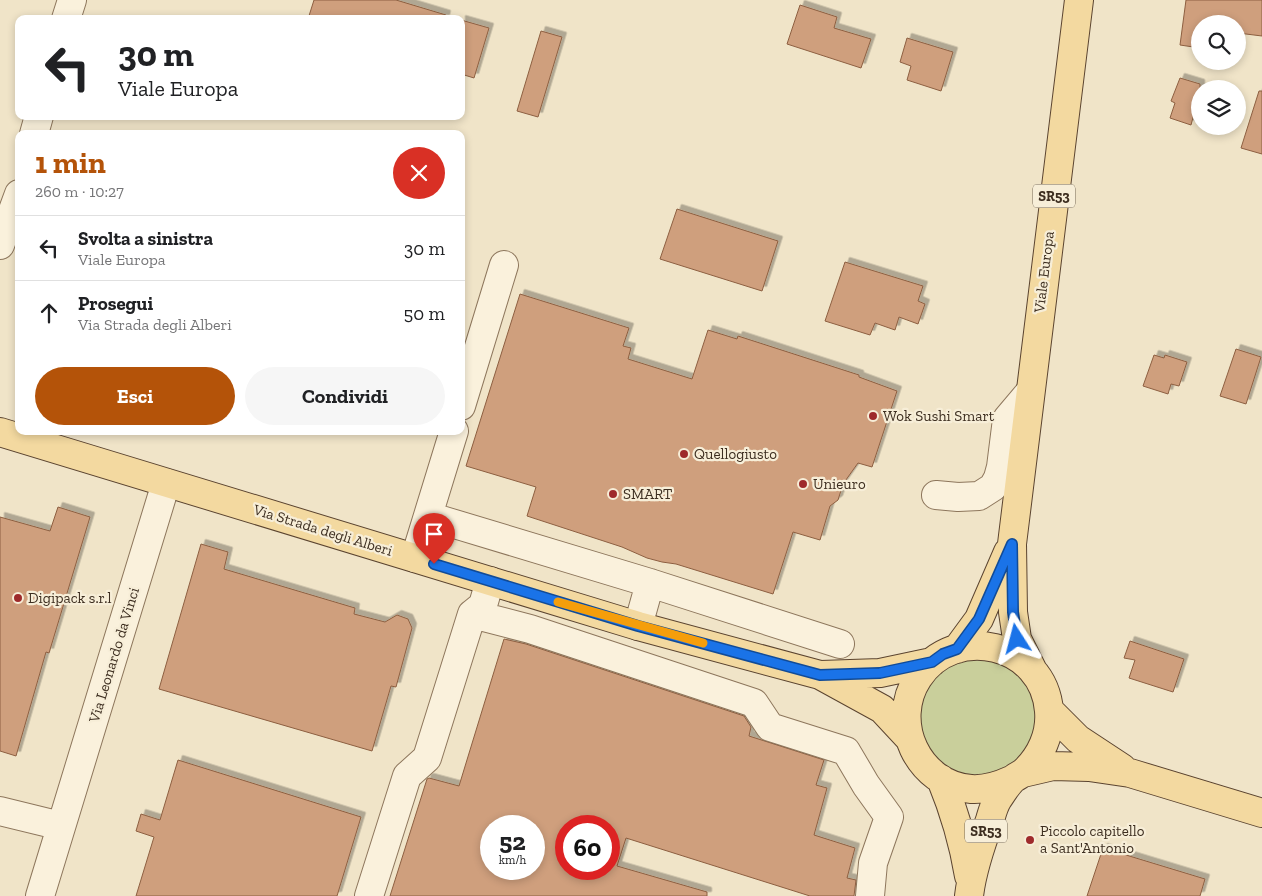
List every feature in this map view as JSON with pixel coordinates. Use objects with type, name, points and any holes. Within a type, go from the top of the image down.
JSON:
[{"type":"main road","name":"Viale Europa","points":[[970,891],[982,841],[997,800],[1037,757],[1046,738],[1049,724],[1049,710],[1041,683],[1017,639],[1013,612],[1012,544],[1078,0]]},
{"type":"main road","name":"Via Strada degli Alberi","points":[[0,432],[638,626],[820,675],[882,709],[909,738]]},
{"type":"main road","name":"Viale Europa","points":[[957,649],[979,619],[1012,544]]},
{"type":"main road","name":"Viale Europa","points":[[1017,777],[998,786],[985,789],[970,789],[940,779],[922,763],[914,751],[906,724],[906,710],[914,684],[922,672],[943,654],[957,649],[977,646],[998,648],[1011,654],[1033,671]]},
{"type":"main road","name":"Via Strada degli Alberi","points":[[820,675],[880,673],[932,662]]},
{"type":"main road","points":[[1049,710],[1078,739],[1130,773]]},
{"type":"main road","points":[[1017,777],[1054,766],[1090,767],[1130,773],[1262,813]]},
{"type":"main road","name":"Viale Europa","points":[[940,779],[954,812],[961,836],[970,891]]},
{"type":"street","points":[[67,15],[72,0]]},
{"type":"street","points":[[0,245],[15,205]]},
{"type":"street","points":[[465,393],[504,265]]},
{"type":"street","points":[[1020,479],[966,501],[950,504],[936,495],[958,497],[979,496],[993,487],[1001,467],[1007,420],[1030,392]]},
{"type":"street","points":[[415,558],[453,435]]},
{"type":"street","name":"Via Leonardo da Vinci","points":[[40,896],[166,483]]},
{"type":"street","points":[[428,516],[650,583],[840,644]]},
{"type":"street","points":[[369,896],[407,776],[427,758],[472,614],[483,605],[490,581]]},
{"type":"street","points":[[638,626],[650,583]]},
{"type":"street","points":[[472,614],[530,628],[754,702],[770,727],[846,751],[866,785],[889,817],[874,863],[870,896]]},
{"type":"street","points":[[0,811],[61,826]]},
{"type":"green space","points":[[977,659],[999,663],[1009,668],[1018,676],[1026,685],[1031,695],[1035,717],[1031,739],[1026,749],[1018,758],[1009,766],[999,771],[977,775],[955,771],[945,766],[936,758],[928,749],[923,739],[919,717],[923,695],[928,685],[936,676],[945,668],[955,663]]},
{"type":"building","points":[[314,0],[396,0],[446,15],[309,15]]},
{"type":"building","points":[[1186,0],[1262,0],[1262,36],[1246,34],[1246,15],[1191,15],[1191,47],[1180,45]]},
{"type":"building","points":[[800,5],[837,17],[834,28],[871,39],[861,68],[787,44]]},
{"type":"building","points":[[465,21],[489,28],[474,78],[465,75]]},
{"type":"building","points":[[541,31],[562,37],[538,117],[517,111]]},
{"type":"building","points":[[907,38],[953,52],[941,91],[907,80],[911,66],[900,62]]},
{"type":"building","points":[[1180,78],[1191,81],[1191,125],[1170,118],[1175,103],[1171,101]]},
{"type":"building","points":[[1259,91],[1262,91],[1262,154],[1241,148]]},
{"type":"building","points":[[677,209],[778,241],[762,291],[660,259]]},
{"type":"building","points":[[845,262],[923,286],[918,301],[925,304],[918,324],[899,317],[895,330],[875,323],[870,335],[825,321]]},
{"type":"building","points":[[520,294],[629,328],[623,346],[631,348],[628,359],[692,379],[708,330],[737,339],[738,336],[859,375],[859,377],[897,391],[872,467],[858,463],[843,484],[838,500],[830,506],[820,540],[793,532],[773,594],[676,564],[647,558],[622,547],[527,516],[536,487],[466,466]]},
{"type":"building","points":[[1236,349],[1261,357],[1246,404],[1220,396]]},
{"type":"building","points":[[1154,355],[1164,358],[1165,355],[1187,362],[1179,386],[1171,384],[1168,394],[1143,386]]},
{"type":"building","points":[[58,507],[90,517],[49,653],[46,652],[16,756],[0,751],[0,517],[50,531]]},
{"type":"building","points":[[201,544],[228,552],[224,569],[355,608],[354,614],[385,622],[397,615],[408,619],[412,628],[396,687],[391,686],[372,751],[159,689]]},
{"type":"building","points":[[504,639],[526,644],[744,716],[751,727],[749,736],[824,760],[816,785],[827,788],[814,835],[855,848],[847,878],[856,880],[854,896],[810,896],[626,838],[620,857],[620,815],[555,815],[555,880],[620,880],[620,867],[707,892],[707,896],[390,896],[427,779],[459,786]]},
{"type":"building","points":[[1130,641],[1184,659],[1173,692],[1129,678],[1135,660],[1124,658]]},
{"type":"building","points":[[178,760],[361,817],[337,896],[136,896],[154,837],[136,831],[141,814],[160,820]]},
{"type":"building","points":[[1103,848],[1205,879],[1200,896],[1087,896]]},
{"type":"slow traffic","points":[[558,602],[703,643]]},
{"type":"place","name":"Wok Sushi Smart","points":[[873,416]]},
{"type":"place","name":"Quellogiusto","points":[[684,454]]},
{"type":"place","name":"Unieuro","points":[[803,484]]},
{"type":"place","name":"SMART","points":[[613,494]]},
{"type":"place","name":"Digipack s.r.l","points":[[18,598]]},
{"type":"place","name":"Piccolo capitello a Sant'Antonio","points":[[1030,840]]},
{"type":"route","points":[[434,564],[638,626],[820,675],[880,673],[932,662],[943,654],[957,649],[979,619],[1012,544],[1013,612],[1017,639]]}]
